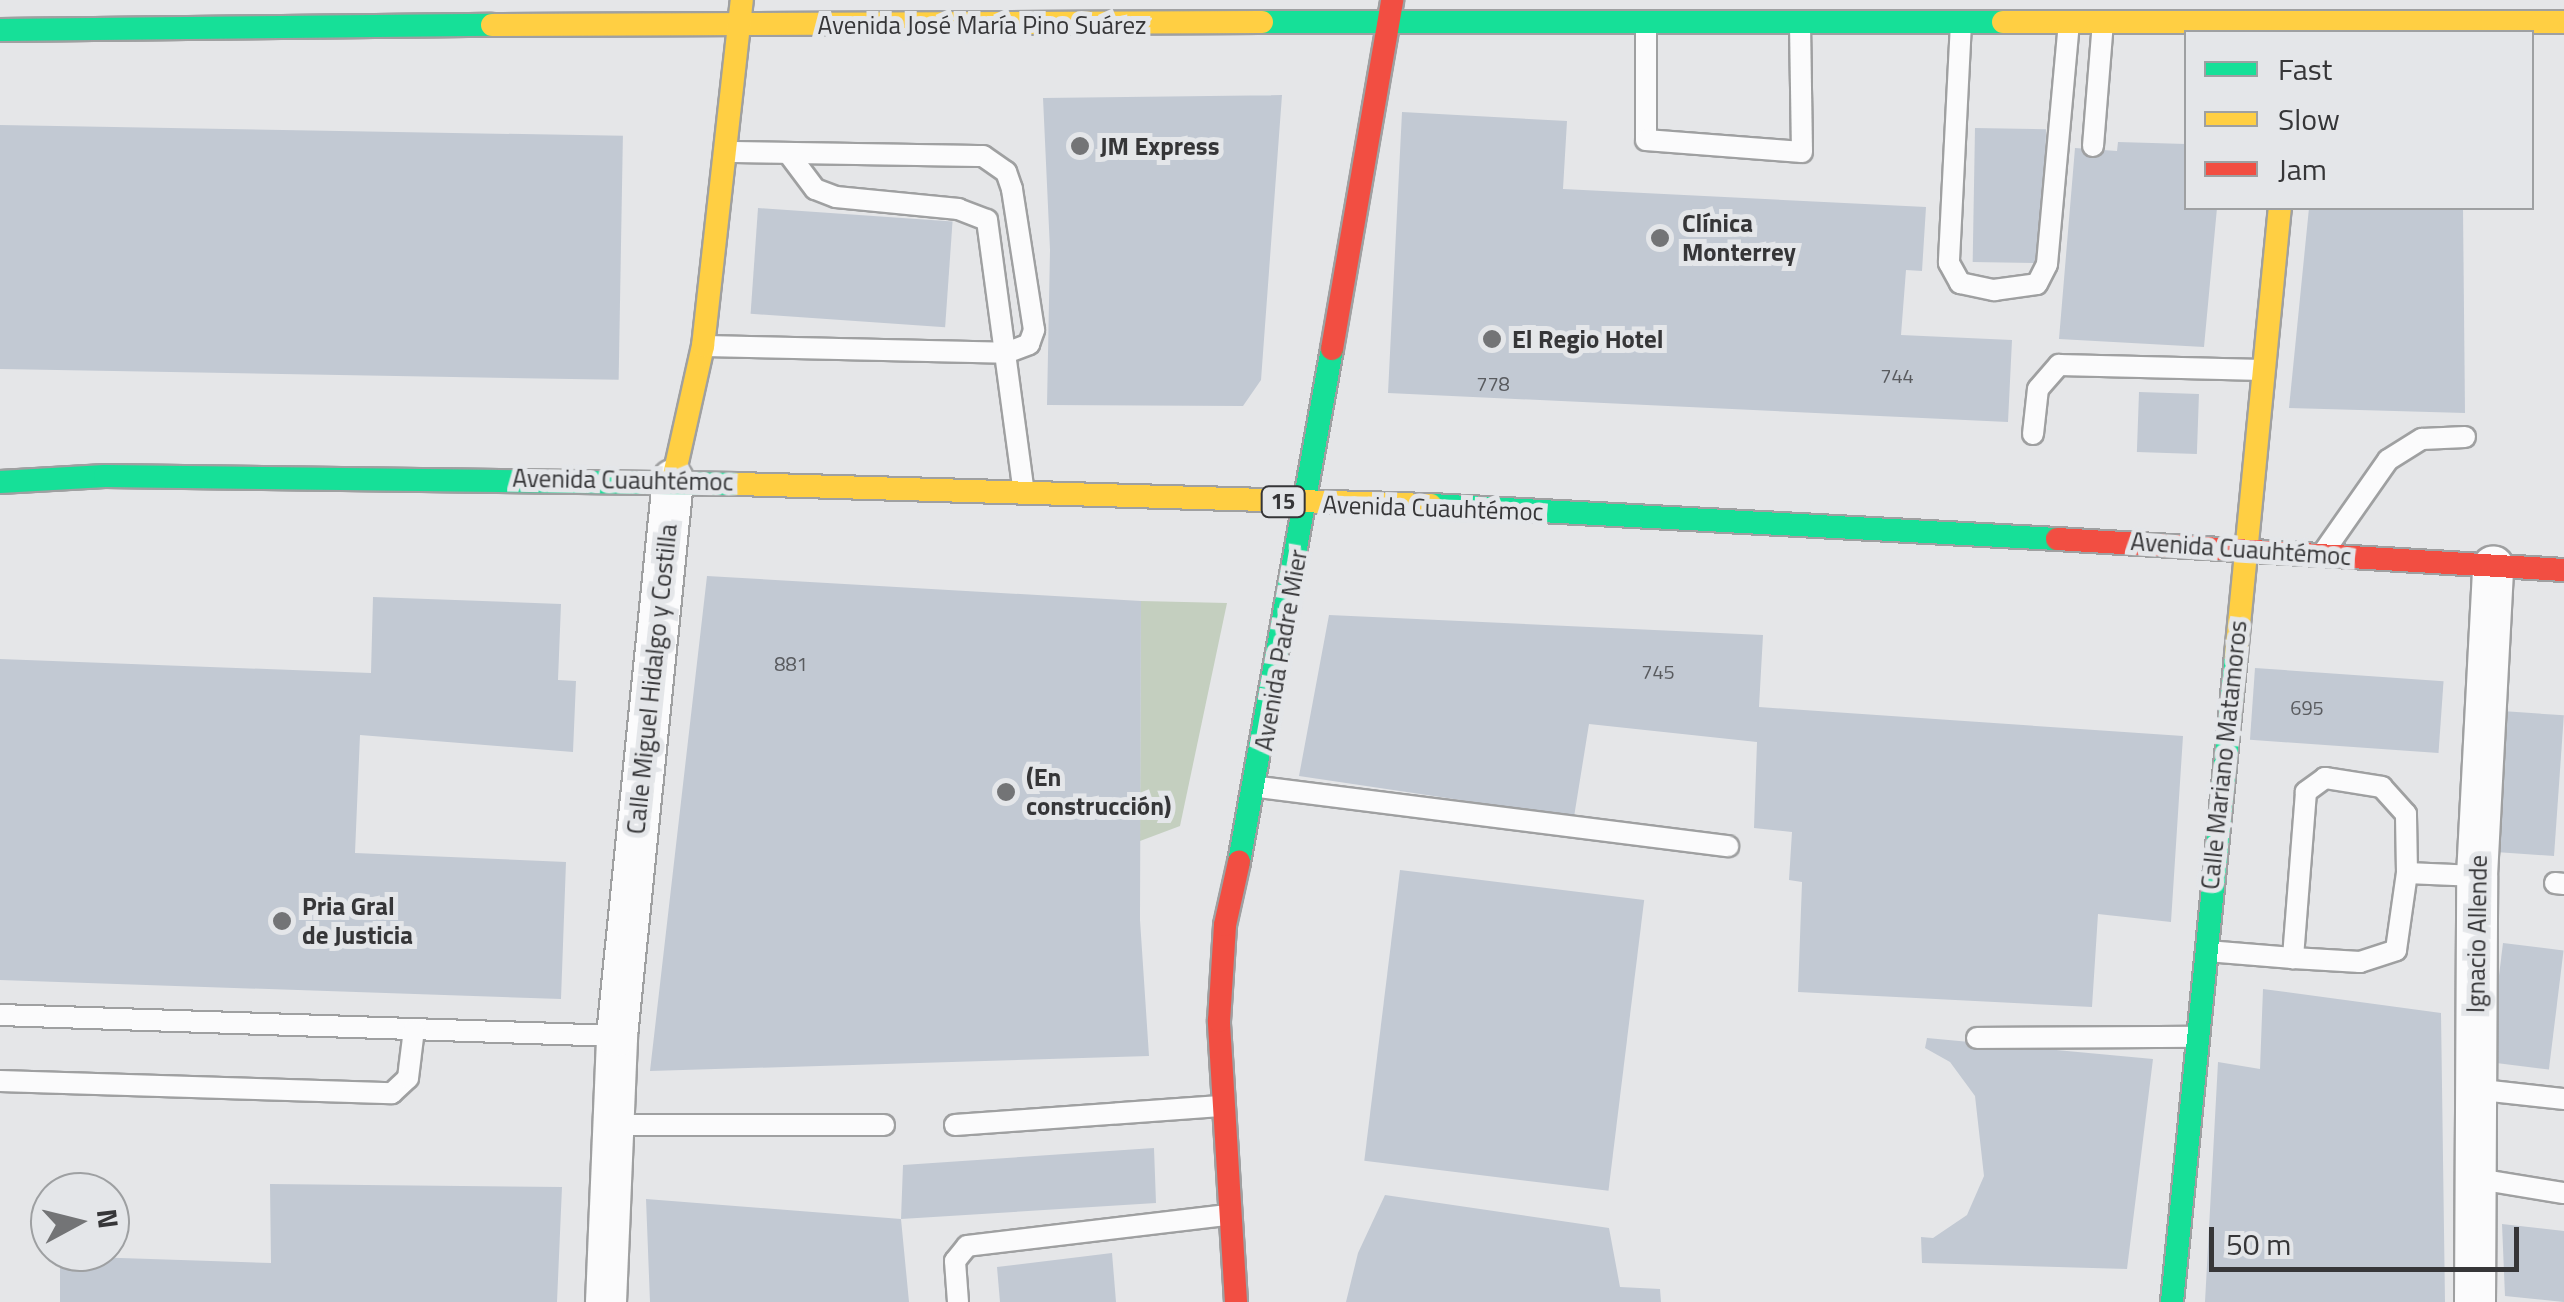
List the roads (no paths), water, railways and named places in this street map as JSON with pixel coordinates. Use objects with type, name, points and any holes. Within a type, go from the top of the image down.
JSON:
[{"type":"main road","points":[[2298,29],[2300,0]]},
{"type":"main road","name":"Avenida José María Pino Suárez","points":[[0,30],[741,11],[1391,11],[1646,22],[1676,11],[1727,11],[1800,22],[1875,11],[1961,21],[2103,21],[2298,29],[2564,22]]},
{"type":"main road","name":"Calle Miguel Hidalgo y Costilla","points":[[673,480],[703,346],[729,152],[741,11]]},
{"type":"main road","name":"Avenida Padre Mier","points":[[1236,1302],[1222,1106],[1225,925],[1257,786],[1391,11]]},
{"type":"main road","name":"Calle Mariano Matamoros","points":[[2172,1302],[2280,210]]},
{"type":"main road","name":"Avenida Cuauhtémoc","points":[[0,482],[105,476],[673,480],[1024,488],[1308,504],[1696,516],[2564,570]]},
{"type":"street","name":"Calle Miguel Hidalgo y Costilla","points":[[606,1302],[616,1036],[673,480]]},
{"type":"street","name":"Ignacio Allende","points":[[2475,1302],[2473,1090],[2492,566]]},
{"type":"lane","points":[[1961,21],[1949,262],[1960,283],[1994,290],[2037,284],[2047,264],[2069,22]]},
{"type":"lane","points":[[2093,146],[2103,21]]},
{"type":"lane","points":[[1646,22],[1646,140],[1802,152],[1800,22]]},
{"type":"lane","points":[[703,346],[1006,353],[1029,344],[1034,330],[1006,172],[983,156],[729,152]]},
{"type":"lane","points":[[788,153],[815,190],[836,197],[958,209],[987,220],[1024,488]]},
{"type":"lane","points":[[2033,434],[2044,378],[2079,353],[2263,370]]},
{"type":"lane","points":[[2322,554],[2388,460],[2422,440],[2465,437]]},
{"type":"lane","points":[[2204,950],[2293,958],[2360,962],[2396,950],[2407,872],[2406,814],[2397,798],[2382,787],[2325,778],[2311,784],[2301,806],[2293,958]]},
{"type":"lane","points":[[1257,786],[1728,846]]},
{"type":"lane","points":[[2407,872],[2478,876]]},
{"type":"lane","points":[[0,1015],[616,1036]]},
{"type":"lane","points":[[0,1081],[392,1092],[408,1078],[414,1029]]},
{"type":"lane","points":[[1978,1038],[2196,1037]]},
{"type":"lane","points":[[2473,1090],[2564,1099]]},
{"type":"lane","points":[[955,1124],[1222,1106]]},
{"type":"lane","points":[[614,1125],[884,1124]]},
{"type":"lane","points":[[2472,1178],[2564,1193]]},
{"type":"lane","points":[[958,1302],[955,1261],[967,1246],[1230,1214]]},
{"type":"place","name":"JM Express","points":[[1080,146]]},
{"type":"place","name":"Clínica Monterrey","points":[[1660,238]]},
{"type":"place","name":"El Regio Hotel","points":[[1492,339]]},
{"type":"place","name":"(En construcción)","points":[[1006,792]]},
{"type":"place","name":"Pria Gral de Justicia","points":[[282,921]]}]
